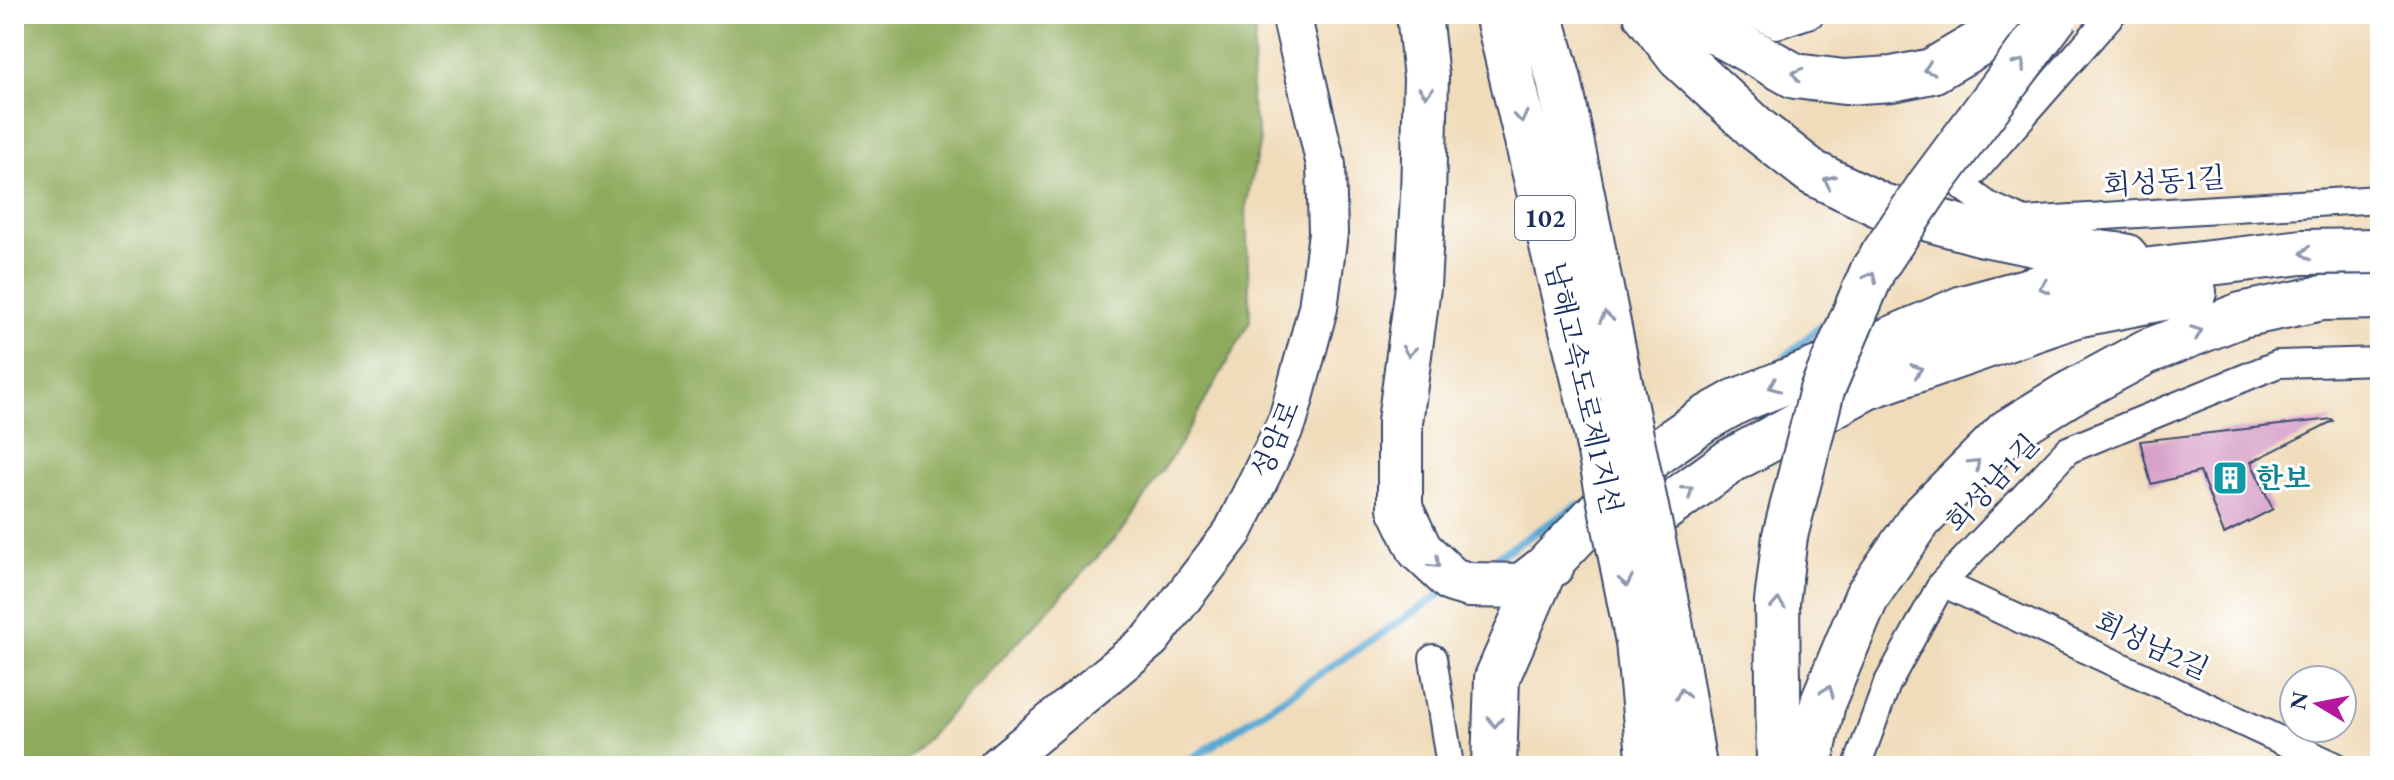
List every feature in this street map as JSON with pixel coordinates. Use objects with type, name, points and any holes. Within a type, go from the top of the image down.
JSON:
[{"type":"highway","points":[[1419,14],[1426,77],[1423,196],[1418,287],[1400,422],[1400,508],[1420,550],[1452,580],[1469,585],[1522,586],[1545,568],[1653,455],[1703,420],[1737,401],[1963,308],[2067,280],[2302,252],[2380,251]]},
{"type":"highway","name":"남해고속도로제1지선","points":[[1497,14],[1608,408]]},
{"type":"highway","name":"남해고속도로제1지선","points":[[1540,14],[1559,80],[1608,408],[1654,632],[1694,766]]},
{"type":"highway","points":[[1646,14],[1679,57],[1758,130],[1813,173],[1882,206],[1967,215],[2049,247],[2125,256],[2232,261]]},
{"type":"highway","points":[[1684,14],[1795,76],[1844,82],[1874,81],[1932,71],[1985,40],[2019,14]]},
{"type":"highway","points":[[1779,766],[1777,602],[1785,536],[1822,390],[1873,270],[1929,186],[2057,14]]},
{"type":"highway","points":[[1494,766],[1497,678],[1545,568],[1664,509],[1732,460],[1867,387],[2076,315],[2197,292],[2263,284],[2380,278]]},
{"type":"highway","points":[[1809,766],[1824,699],[1867,596],[1920,519],[2007,432],[2146,352],[2241,315],[2322,298],[2380,297]]},
{"type":"highway","name":"남해고속도로제1지선","points":[[1650,766],[1654,632]]},
{"type":"main road","name":"성암로","points":[[998,766],[1151,639],[1233,532],[1288,420],[1318,308],[1328,233],[1326,165],[1291,14]]},
{"type":"street","points":[[1755,14],[1777,25],[1811,14]]},
{"type":"street","points":[[1967,215],[2112,14]]},
{"type":"street","name":"회성동1길","points":[[1967,215],[1988,205],[2024,221],[2380,199]]},
{"type":"street","name":"회성남1길","points":[[1857,766],[1887,684],[1942,583],[2068,450],[2278,364],[2380,361]]},
{"type":"street","name":"회성남2길","points":[[1942,583],[2336,766]]},
{"type":"street","points":[[1433,658],[1450,766]]},
{"type":"green space","points":[[14,14],[1256,14],[1251,101],[1260,141],[1246,206],[1250,322],[1181,443],[1121,532],[901,766],[14,766]]},
{"type":"building","name":"한보","points":[[2332,419],[2251,462],[2273,509],[2224,534],[2200,472],[2151,484],[2140,441]]},
{"type":"waterway","points":[[1775,366],[1834,315]]},
{"type":"waterway","points":[[1478,569],[1578,505]]},
{"type":"waterway","points":[[1181,766],[1444,592]]},
{"type":"place","name":"한보","points":[[2230,478]]}]
